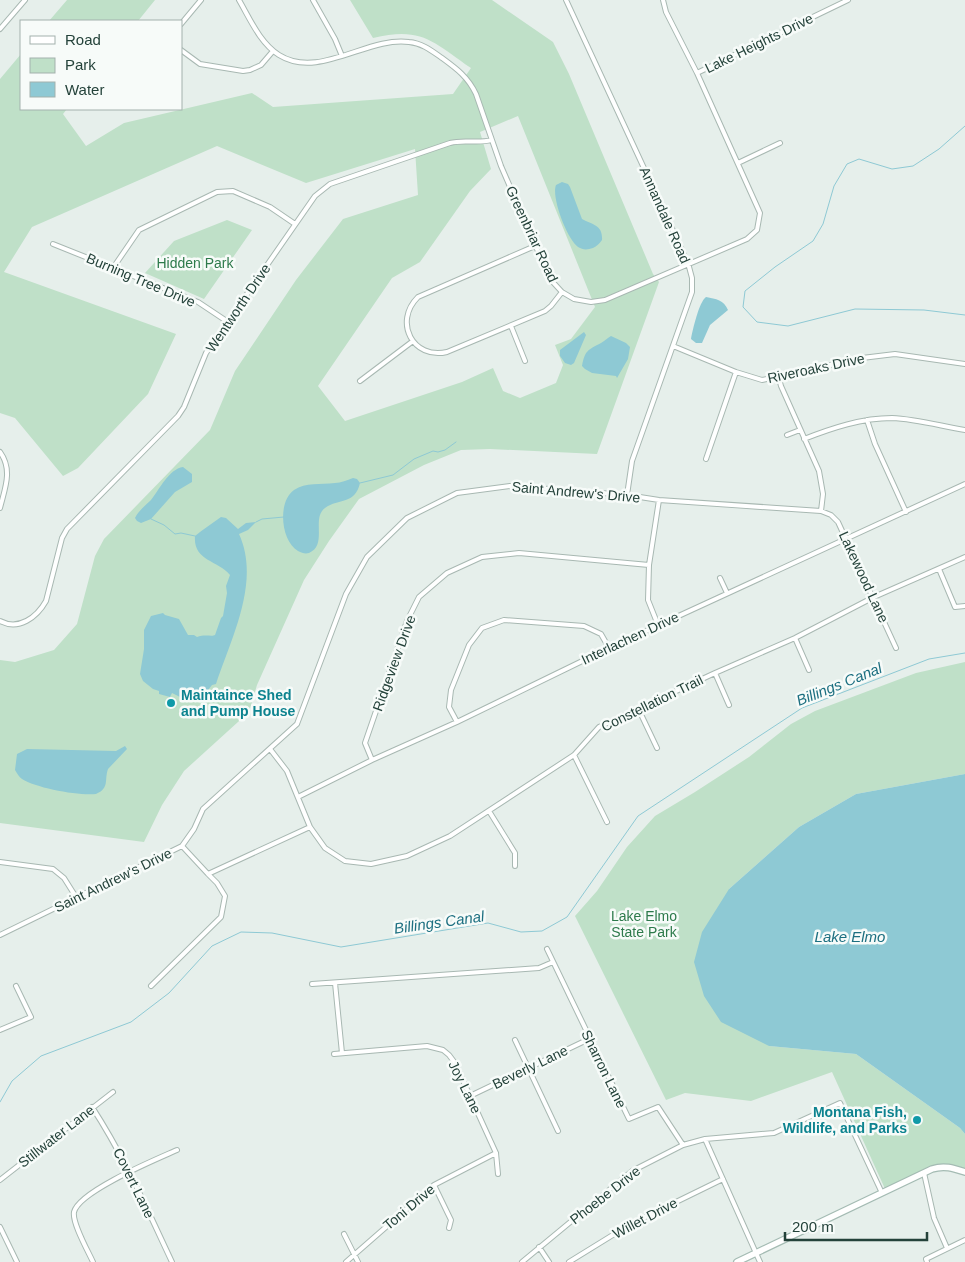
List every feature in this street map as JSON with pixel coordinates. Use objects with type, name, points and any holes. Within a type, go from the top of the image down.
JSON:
[{"type":"street","points":[[0,28],[25,0]]},
{"type":"street","points":[[182,23],[201,0]]},
{"type":"street","points":[[182,51],[200,64],[243,71],[261,65],[273,51],[262,38],[238,0]]},
{"type":"street","points":[[313,0],[335,39],[342,56]]},
{"type":"street","name":"Annandale Road","points":[[566,0],[688,263],[692,278],[692,292],[632,462],[627,495]]},
{"type":"street","name":"Greenbriar Road","points":[[273,51],[285,58],[307,62],[322,61],[395,41],[415,43],[428,48],[460,70],[471,84],[492,140],[550,279],[562,292],[579,301],[591,302],[605,300],[747,239],[757,230],[760,213],[697,73],[666,12],[663,0]]},
{"type":"street","name":"Lake Heights Drive","points":[[697,73],[848,0]]},
{"type":"street","name":"Wentworth Drive","points":[[0,621],[14,624],[24,622],[34,617],[41,610],[46,601],[62,538],[67,529],[178,416],[184,407],[206,352],[315,196],[330,184],[450,143],[460,141],[480,143],[492,140]]},
{"type":"street","points":[[738,163],[780,143]]},
{"type":"street","points":[[113,268],[139,230],[216,192],[232,191],[270,207],[296,224]]},
{"type":"street","name":"Burning Tree Drive","points":[[53,244],[198,302],[228,322]]},
{"type":"street","points":[[535,246],[418,297],[409,309],[406,319],[407,330],[413,341],[419,348],[427,352],[444,353],[511,326],[548,308],[562,292]]},
{"type":"street","points":[[511,326],[525,361]]},
{"type":"street","points":[[360,381],[413,341]]},
{"type":"street","name":"Riveroaks Drive","points":[[673,346],[736,372],[762,380],[862,358],[895,354],[965,364]]},
{"type":"street","points":[[706,459],[736,372]]},
{"type":"street","points":[[778,375],[781,386],[819,472],[823,494],[821,511]]},
{"type":"street","points":[[804,439],[826,430],[867,420],[892,418],[965,430]]},
{"type":"street","points":[[867,420],[875,444],[906,512]]},
{"type":"street","points":[[787,435],[800,430]]},
{"type":"street","points":[[0,452],[8,472],[0,508]]},
{"type":"street","name":"Interlachen Drive","points":[[298,796],[658,625],[965,484]]},
{"type":"street","name":"Saint Andrew's Drive","points":[[0,934],[182,846],[194,829],[203,809],[296,724],[346,594],[367,557],[407,518],[456,493],[510,486],[627,495],[659,500],[821,511]]},
{"type":"street","points":[[658,625],[648,600],[649,565],[659,500]]},
{"type":"street","name":"Lakewood Lane","points":[[821,511],[832,515],[847,538],[896,648]]},
{"type":"street","name":"Ridgeview Drive","points":[[372,760],[365,742],[408,621],[419,597],[448,573],[482,557],[519,553],[649,565]]},
{"type":"street","name":"Constellation Trail","points":[[270,749],[287,771],[310,827],[326,848],[345,861],[371,864],[407,856],[450,836],[574,755],[599,727],[795,638],[874,598],[965,557]]},
{"type":"street","points":[[939,569],[955,607],[965,606]]},
{"type":"street","points":[[720,578],[727,593]]},
{"type":"street","points":[[457,722],[449,707],[451,690],[469,645],[482,628],[504,620],[584,626],[601,634],[609,648]]},
{"type":"street","points":[[795,638],[809,670]]},
{"type":"street","points":[[715,673],[729,705]]},
{"type":"street","points":[[638,708],[657,748]]},
{"type":"street","points":[[574,755],[607,822]]},
{"type":"street","points":[[489,811],[515,853],[515,866]]},
{"type":"street","points":[[208,874],[310,827]]},
{"type":"street","points":[[151,986],[220,917],[225,896],[217,883],[182,846]]},
{"type":"street","points":[[0,862],[53,869],[64,878],[76,897]]},
{"type":"street","name":"Sharron Lane","points":[[547,949],[628,1119],[658,1107],[683,1145]]},
{"type":"street","points":[[312,984],[538,968],[553,962]]},
{"type":"street","points":[[335,982],[342,1053]]},
{"type":"street","points":[[0,1030],[31,1017],[16,986]]},
{"type":"street","name":"Beverly Lane","points":[[470,1096],[590,1039]]},
{"type":"street","points":[[515,1040],[558,1131]]},
{"type":"street","name":"Joy Lane","points":[[334,1054],[435,1047],[443,1050],[449,1055],[496,1153],[498,1174]]},
{"type":"street","name":"Stillwater Lane","points":[[0,1180],[113,1092]]},
{"type":"street","name":"Phoebe Drive","points":[[522,1262],[632,1171],[683,1145],[704,1139],[774,1133],[840,1103],[882,1193]]},
{"type":"street","name":"Covert Lane","points":[[92,1107],[112,1138],[130,1172],[172,1262]]},
{"type":"street","points":[[704,1139],[760,1262]]},
{"type":"street","points":[[93,1262],[76,1223],[74,1214],[76,1206],[91,1193],[177,1150]]},
{"type":"street","name":"Toni Drive","points":[[346,1262],[434,1185],[496,1153]]},
{"type":"street","points":[[736,1262],[941,1166],[965,1172]]},
{"type":"street","points":[[924,1173],[934,1218],[947,1248]]},
{"type":"street","name":"Willet Drive","points":[[569,1262],[629,1224],[723,1179]]},
{"type":"street","points":[[434,1185],[451,1220],[449,1228]]},
{"type":"street","points":[[0,1227],[17,1262]]},
{"type":"street","points":[[344,1234],[358,1262]]},
{"type":"street","points":[[927,1261],[947,1248],[965,1240]]},
{"type":"street","points":[[539,1248],[549,1262]]},
{"type":"green space","points":[[67,0],[155,0],[139,20],[50,20]]},
{"type":"green space","points":[[350,0],[492,0],[553,42],[569,74],[653,274],[659,282],[597,454],[490,449],[461,450],[424,465],[359,499],[304,580],[257,685],[249,712],[184,771],[162,805],[144,842],[0,823],[0,660],[15,662],[54,650],[77,624],[95,556],[104,539],[210,430],[235,371],[296,280],[343,219],[418,195],[415,149],[306,183],[217,146],[32,227],[4,272],[176,334],[148,394],[78,468],[63,476],[15,418],[0,413],[0,79],[20,55],[20,110],[66,110],[63,114],[86,146],[124,123],[252,93],[273,107],[453,94],[471,68],[426,39],[416,35],[390,35],[373,38]],"holes":[[[518,116],[595,307],[571,339],[555,345],[563,365],[556,383],[520,398],[503,391],[493,368],[462,382],[345,421],[318,386],[392,278],[420,262],[470,191],[491,169],[480,132]]]},
{"type":"green space","name":"Hidden Park","points":[[227,220],[252,230],[204,299],[145,273],[174,241]]},
{"type":"green space","name":"Lake Elmo State Park","points":[[965,662],[965,774],[856,794],[799,827],[729,889],[769,1046],[856,1054],[960,1128],[965,1134],[965,1172],[941,1166],[886,1191],[832,1072],[751,1101],[685,1093],[666,1100],[575,916],[597,891],[627,847],[655,816],[749,757],[791,724],[815,711],[916,673]]},
{"type":"water","points":[[562,182],[570,187],[582,219],[596,226],[601,231],[602,240],[593,248],[582,249],[578,247],[569,236],[561,218],[556,199],[556,185]]},
{"type":"water","points":[[706,297],[722,302],[728,310],[710,325],[702,343],[696,343],[691,339],[699,310]]},
{"type":"water","points":[[584,332],[586,335],[574,363],[571,365],[565,363],[560,356],[560,350]]},
{"type":"water","points":[[611,336],[630,347],[628,359],[617,378],[616,376],[592,373],[582,366],[588,351]]},
{"type":"water","points":[[183,467],[192,474],[192,482],[175,492],[151,519],[141,523],[137,521],[135,518],[138,513],[151,500],[165,480],[173,472]]},
{"type":"water","points":[[353,478],[357,479],[360,483],[354,495],[346,500],[330,505],[321,512],[319,518],[319,538],[315,549],[309,553],[298,551],[288,539],[283,521],[285,503],[289,496],[299,487],[313,484],[337,483]]},
{"type":"water","points":[[221,517],[226,518],[238,529],[246,523],[256,522],[248,530],[239,534],[245,552],[247,571],[245,590],[236,629],[216,684],[212,685],[201,699],[190,702],[172,693],[170,697],[159,694],[159,691],[143,681],[140,674],[144,649],[144,630],[151,616],[163,613],[179,619],[188,635],[197,637],[215,635],[223,616],[227,593],[226,586],[230,575],[198,551],[195,544],[195,536]]},
{"type":"water","points":[[125,746],[127,749],[108,769],[105,786],[96,794],[69,793],[47,788],[22,779],[15,770],[17,754],[27,749],[116,751]]},
{"type":"water","name":"Lake Elmo","points":[[965,774],[965,1134],[960,1128],[856,1054],[769,1046],[721,1022],[704,996],[694,962],[702,932],[729,889],[799,827],[856,794]]},
{"type":"waterway","name":"Billings Canal","points":[[965,126],[939,149],[913,166],[892,169],[859,159],[847,164],[834,186],[823,224],[813,241],[775,267],[745,291],[743,307],[757,322],[788,326],[855,309],[924,310],[965,315]]},
{"type":"waterway","points":[[360,483],[393,475],[414,459],[433,451],[445,450],[456,442]]},
{"type":"waterway","points":[[256,522],[262,519],[284,517]]},
{"type":"waterway","points":[[151,519],[164,525],[175,534],[181,533],[195,536]]},
{"type":"waterway","name":"Billings Canal","points":[[0,1102],[12,1081],[41,1056],[131,1022],[169,993],[212,946],[241,932],[272,933],[341,947],[488,923],[521,932],[542,931],[567,917],[638,816],[802,708],[929,659],[965,653]]},
{"type":"place","name":"Maintaince Shed and Pump House","points":[[171,703]]},
{"type":"place","name":"Montana Fish, Wildlife, and Parks","points":[[917,1120]]}]
